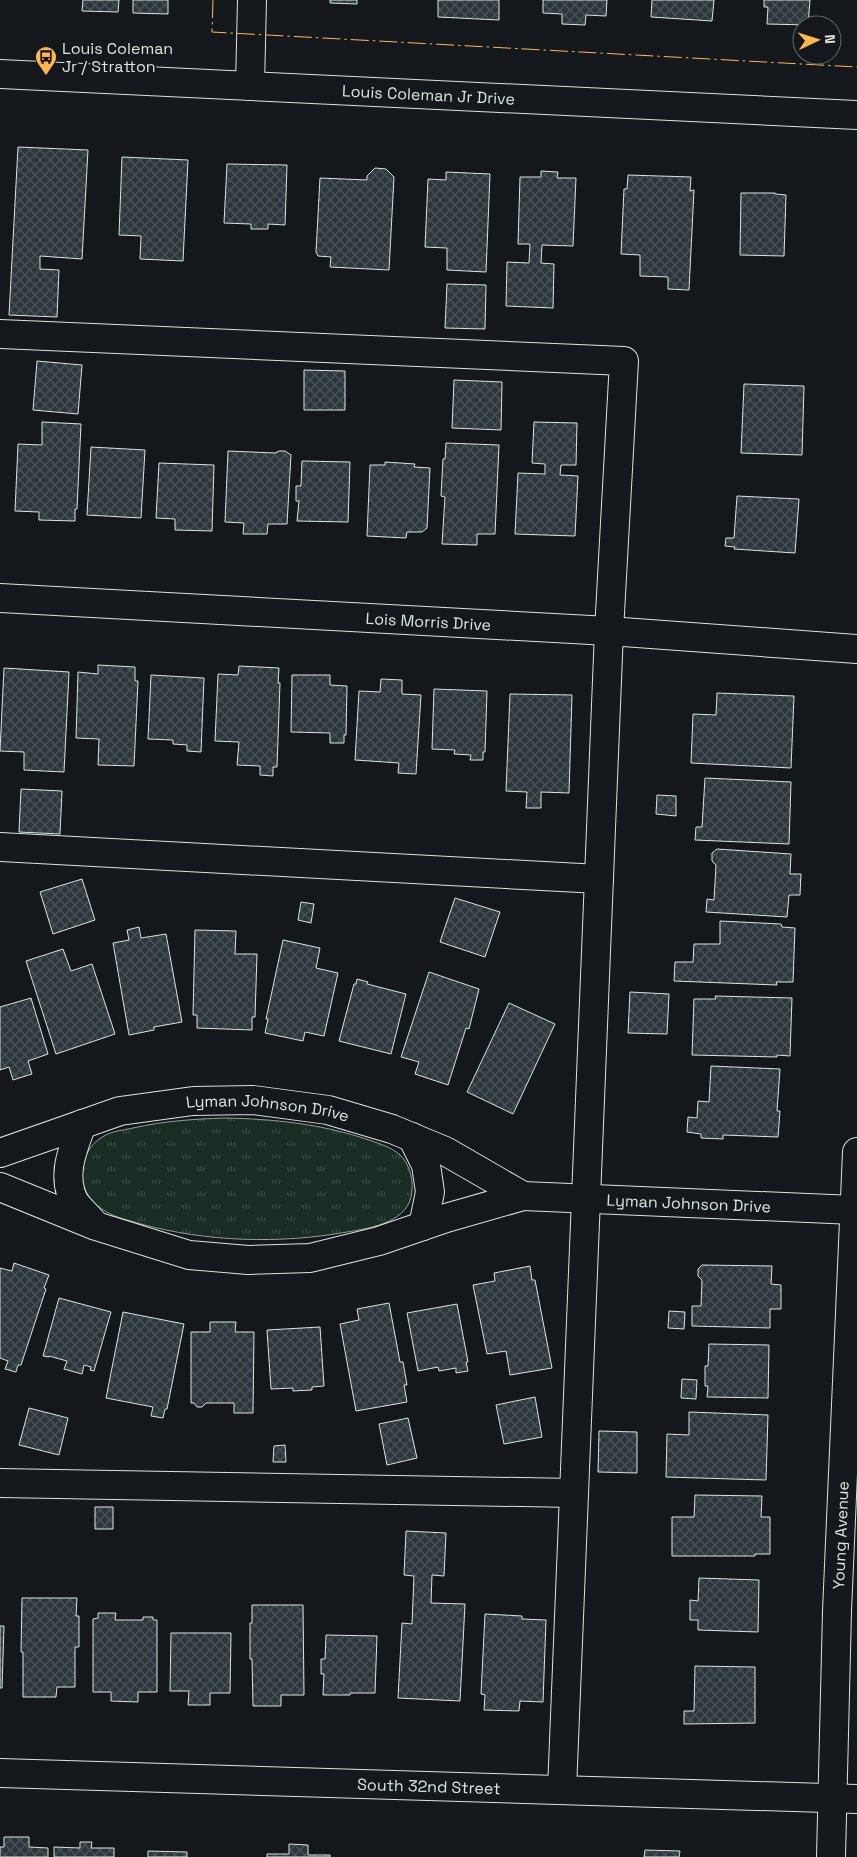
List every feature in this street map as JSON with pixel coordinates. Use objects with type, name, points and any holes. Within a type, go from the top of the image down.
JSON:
[{"type":"street","points":[[250,86],[252,0]]},
{"type":"street","name":"Louis Coleman Jr Drive","points":[[0,74],[857,115]]},
{"type":"street","points":[[0,334],[624,361],[608,631],[562,1790]]},
{"type":"street","name":"Lois Morris Drive","points":[[0,598],[608,631],[857,649]]},
{"type":"street","points":[[0,847],[599,880]]},
{"type":"street","name":"Lyman Johnson Drive","points":[[0,1153],[120,1112],[193,1101],[253,1100],[328,1110],[392,1129],[445,1151],[524,1196]]},
{"type":"street","points":[[82,1124],[69,1161],[69,1181],[74,1201],[96,1226]]},
{"type":"street","points":[[412,1137],[426,1165],[430,1192],[423,1226]]},
{"type":"street","name":"Young Avenue","points":[[831,1857],[845,1799],[837,1611],[857,1152]]},
{"type":"street","name":"Lyman Johnson Drive","points":[[0,1187],[96,1226],[189,1255],[248,1260],[310,1258],[379,1241],[446,1218],[524,1196],[854,1210]]},
{"type":"street","points":[[0,1483],[574,1493]]},
{"type":"street","name":"South 32nd Street","points":[[0,1773],[845,1799]]},
{"type":"green space","points":[[225,1118],[280,1121],[316,1126],[385,1146],[400,1155],[408,1166],[412,1185],[410,1201],[405,1210],[388,1222],[367,1228],[322,1236],[244,1239],[192,1235],[141,1224],[109,1213],[100,1208],[88,1196],[82,1180],[85,1157],[94,1143],[107,1134],[168,1122]]},
{"type":"building","points":[[83,0],[119,0],[118,12],[82,11]]},
{"type":"building","points":[[133,0],[168,0],[168,14],[133,13]]},
{"type":"building","points":[[330,0],[357,0],[357,4],[330,3]]},
{"type":"building","points":[[438,0],[499,0],[499,20],[438,17]]},
{"type":"building","points":[[543,0],[607,0],[606,16],[586,15],[585,25],[562,24],[562,14],[543,13]]},
{"type":"building","points":[[652,0],[714,0],[712,21],[651,17]]},
{"type":"building","points":[[764,0],[810,0],[809,15],[792,15],[792,25],[767,24],[768,7],[764,7]]},
{"type":"building","points":[[18,147],[88,150],[82,259],[40,256],[40,269],[59,270],[57,317],[9,315]]},
{"type":"building","points":[[122,157],[188,160],[183,261],[140,259],[141,236],[119,235]]},
{"type":"building","points":[[227,164],[287,165],[285,225],[268,224],[268,229],[251,229],[251,224],[224,223]]},
{"type":"building","points":[[375,168],[386,169],[394,177],[389,270],[330,267],[331,257],[318,256],[316,252],[320,178],[367,180],[367,176]]},
{"type":"building","points":[[541,171],[558,172],[557,178],[576,178],[573,246],[542,245],[541,263],[554,264],[553,308],[506,306],[507,262],[529,263],[530,244],[518,244],[520,177],[541,177]]},
{"type":"building","points":[[446,172],[490,174],[486,272],[447,270],[447,248],[425,247],[428,179],[446,180]]},
{"type":"building","points":[[628,175],[691,177],[690,191],[694,190],[689,290],[668,289],[668,277],[640,276],[640,255],[621,254],[624,189],[627,189]]},
{"type":"building","points":[[741,193],[775,193],[786,195],[784,256],[740,255]]},
{"type":"building","points":[[447,284],[486,285],[485,329],[445,328]]},
{"type":"building","points":[[37,361],[82,365],[78,414],[33,410]]},
{"type":"building","points":[[304,370],[345,371],[345,410],[304,410]]},
{"type":"building","points":[[454,380],[502,382],[501,430],[452,428]]},
{"type":"building","points":[[744,384],[804,386],[802,455],[741,453]]},
{"type":"building","points":[[42,422],[81,424],[75,521],[39,520],[39,512],[15,511],[18,444],[42,445]]},
{"type":"building","points":[[534,422],[577,423],[576,465],[561,465],[560,475],[578,476],[575,536],[515,534],[518,473],[545,474],[545,464],[532,463]]},
{"type":"building","points":[[446,443],[499,445],[495,534],[477,534],[477,545],[442,544],[445,497],[441,496]]},
{"type":"building","points":[[91,447],[145,450],[141,518],[87,515]]},
{"type":"building","points":[[228,451],[275,453],[285,451],[291,455],[287,524],[268,524],[267,534],[243,534],[244,523],[225,522]]},
{"type":"building","points":[[302,461],[350,462],[348,522],[297,521],[299,501],[296,501],[296,486],[301,486]]},
{"type":"building","points":[[385,462],[415,464],[414,467],[430,468],[427,528],[422,532],[407,532],[406,538],[367,536],[370,465],[385,465]]},
{"type":"building","points":[[159,463],[214,465],[212,531],[175,530],[175,519],[156,518]]},
{"type":"building","points":[[737,496],[799,499],[795,553],[734,549],[735,547],[725,546],[726,538],[734,538]]},
{"type":"building","points":[[98,665],[135,667],[135,681],[138,681],[134,766],[98,765],[99,739],[76,738],[78,672],[98,674]]},
{"type":"building","points":[[239,666],[279,668],[277,767],[273,767],[273,776],[260,775],[260,766],[237,765],[239,742],[215,741],[218,674],[238,675]]},
{"type":"building","points":[[4,668],[69,672],[64,772],[24,770],[24,752],[0,751]]},
{"type":"building","points":[[151,675],[204,678],[201,752],[187,751],[187,745],[173,744],[173,740],[148,739]]},
{"type":"building","points":[[292,675],[330,675],[330,685],[347,686],[346,735],[344,735],[344,743],[330,743],[330,733],[291,732]]},
{"type":"building","points":[[381,679],[402,680],[402,694],[421,695],[416,774],[398,773],[399,763],[355,760],[359,691],[380,692]]},
{"type":"building","points":[[434,689],[487,691],[485,752],[483,752],[483,760],[470,760],[471,755],[454,754],[455,750],[432,749]]},
{"type":"building","points":[[717,693],[794,696],[791,768],[691,763],[693,714],[716,715]]},
{"type":"building","points":[[510,694],[572,695],[569,793],[541,792],[541,808],[526,808],[527,792],[506,791]]},
{"type":"building","points":[[705,778],[791,782],[789,844],[695,840],[696,827],[702,827]]},
{"type":"building","points":[[21,789],[62,791],[60,834],[19,832]]},
{"type":"building","points":[[657,795],[676,796],[676,816],[656,814]]},
{"type":"building","points":[[717,849],[791,854],[790,874],[801,874],[800,895],[789,895],[787,917],[706,912],[707,899],[714,900],[716,865],[712,861],[712,853]]},
{"type":"building","points":[[82,879],[95,920],[53,934],[40,892]]},
{"type":"building","points":[[455,898],[500,912],[485,957],[440,942]]},
{"type":"building","points":[[301,902],[314,904],[311,923],[298,920]]},
{"type":"building","points":[[720,921],[781,924],[782,927],[795,928],[793,982],[776,982],[777,985],[674,981],[675,962],[693,962],[694,944],[720,944]]},
{"type":"building","points":[[139,927],[141,938],[166,934],[182,1022],[154,1027],[154,1030],[129,1035],[113,943],[129,940],[127,930]]},
{"type":"building","points":[[195,930],[236,931],[235,954],[257,954],[255,1017],[252,1017],[252,1030],[197,1028],[197,1015],[193,1015]]},
{"type":"building","points":[[283,940],[320,948],[316,968],[338,973],[324,1036],[305,1032],[303,1041],[265,1033],[268,1019],[266,1019]]},
{"type":"building","points":[[63,949],[71,971],[92,964],[115,1034],[56,1054],[26,961]]},
{"type":"building","points":[[429,972],[479,989],[469,1029],[466,1028],[448,1085],[415,1074],[419,1062],[401,1057]]},
{"type":"building","points":[[357,979],[368,982],[367,984],[406,994],[391,1054],[339,1041]]},
{"type":"building","points":[[630,992],[669,994],[667,1034],[628,1033]]},
{"type":"building","points":[[715,996],[792,998],[790,1056],[692,1055],[694,999],[716,999]]},
{"type":"building","points":[[31,998],[48,1054],[28,1061],[32,1074],[13,1080],[9,1067],[0,1070],[0,1007]]},
{"type":"building","points":[[509,1003],[555,1024],[513,1114],[467,1092]]},
{"type":"building","points":[[711,1066],[780,1069],[777,1111],[780,1111],[778,1137],[723,1135],[723,1139],[701,1138],[701,1134],[687,1132],[688,1117],[697,1118],[698,1101],[709,1102]]},
{"type":"building","points":[[14,1263],[49,1275],[21,1365],[18,1365],[16,1372],[5,1369],[8,1361],[0,1358],[0,1268],[12,1271]]},
{"type":"building","points":[[702,1265],[772,1266],[771,1284],[781,1285],[781,1309],[770,1309],[770,1328],[692,1326],[692,1306],[701,1306],[702,1280],[698,1276],[698,1269]]},
{"type":"building","points":[[530,1266],[532,1280],[535,1280],[552,1368],[510,1375],[506,1351],[487,1354],[473,1285],[495,1281],[494,1273]]},
{"type":"building","points":[[59,1298],[111,1312],[94,1371],[90,1370],[91,1367],[84,1365],[82,1374],[64,1369],[67,1361],[43,1356]]},
{"type":"building","points":[[389,1303],[400,1362],[403,1362],[407,1385],[404,1385],[407,1402],[356,1411],[340,1324],[359,1320],[357,1309]]},
{"type":"building","points":[[457,1304],[468,1371],[456,1373],[456,1368],[439,1371],[438,1367],[418,1371],[407,1313]]},
{"type":"building","points":[[669,1311],[685,1312],[684,1329],[668,1328]]},
{"type":"building","points":[[123,1312],[184,1324],[167,1409],[165,1409],[163,1418],[151,1416],[153,1407],[106,1398]]},
{"type":"building","points":[[210,1322],[236,1322],[235,1332],[254,1332],[253,1413],[234,1413],[234,1403],[206,1403],[202,1407],[197,1407],[194,1403],[191,1403],[191,1332],[210,1332]]},
{"type":"building","points":[[320,1327],[324,1386],[312,1387],[312,1390],[293,1391],[293,1388],[271,1389],[267,1330]]},
{"type":"building","points":[[709,1344],[769,1345],[768,1398],[707,1397],[708,1386],[705,1386],[705,1366],[708,1366]]},
{"type":"building","points":[[682,1379],[697,1380],[696,1399],[681,1398]]},
{"type":"building","points":[[535,1397],[542,1437],[504,1444],[496,1405]]},
{"type":"building","points":[[29,1408],[68,1418],[59,1455],[19,1445]]},
{"type":"building","points":[[689,1412],[768,1415],[766,1480],[666,1477],[667,1434],[689,1435]]},
{"type":"building","points":[[408,1418],[417,1458],[387,1465],[379,1424]]},
{"type":"building","points":[[599,1431],[637,1432],[637,1473],[598,1472]]},
{"type":"building","points":[[285,1445],[286,1462],[273,1462],[274,1446]]},
{"type":"building","points":[[695,1495],[762,1496],[761,1517],[770,1517],[770,1554],[755,1554],[755,1556],[672,1556],[672,1517],[694,1517]]},
{"type":"building","points":[[95,1507],[113,1507],[113,1529],[95,1529]]},
{"type":"building","points":[[406,1531],[446,1533],[444,1576],[432,1575],[431,1603],[465,1604],[460,1701],[398,1698],[402,1623],[412,1624],[414,1576],[404,1575]]},
{"type":"building","points":[[699,1578],[759,1580],[758,1632],[698,1630],[698,1620],[690,1620],[690,1600],[698,1601]]},
{"type":"building","points":[[22,1598],[77,1598],[76,1616],[79,1616],[79,1647],[75,1647],[75,1687],[57,1687],[56,1697],[23,1697],[23,1652],[21,1652]]},
{"type":"building","points":[[252,1605],[303,1605],[304,1695],[281,1695],[281,1706],[253,1706],[252,1659],[250,1659]]},
{"type":"building","points":[[98,1613],[116,1613],[115,1620],[143,1620],[143,1617],[153,1617],[153,1620],[157,1620],[157,1692],[138,1692],[138,1702],[111,1701],[111,1692],[93,1692],[93,1619],[98,1618]]},
{"type":"building","points":[[485,1614],[522,1616],[522,1619],[546,1620],[543,1702],[520,1701],[519,1711],[484,1710],[485,1695],[481,1694]]},
{"type":"building","points":[[0,1626],[4,1626],[2,1688],[0,1688]]},
{"type":"building","points":[[171,1633],[231,1633],[230,1693],[210,1693],[210,1705],[188,1705],[189,1691],[170,1691]]},
{"type":"building","points":[[326,1635],[377,1636],[375,1693],[323,1695],[324,1674],[321,1674],[321,1659],[325,1659]]},
{"type":"building","points":[[695,1666],[755,1667],[755,1723],[684,1724],[684,1711],[694,1711]]},
{"type":"building","points":[[4,1837],[29,1837],[29,1847],[48,1848],[48,1857],[0,1857],[0,1847],[4,1847]]},
{"type":"building","points":[[80,1842],[92,1842],[91,1848],[114,1848],[114,1857],[54,1857],[54,1847],[80,1848]]},
{"type":"building","points":[[289,1844],[308,1845],[308,1855],[330,1855],[330,1857],[267,1857],[267,1854],[289,1854]]},
{"type":"building","points":[[645,1850],[680,1851],[679,1857],[644,1857]]},
{"type":"building","points":[[148,1851],[187,1852],[187,1857],[148,1857]]},
{"type":"power","points":[[213,0],[212,32],[857,67]]},
{"type":"place","name":"Louis Coleman Jr / Stratton","points":[[46,76]]}]
